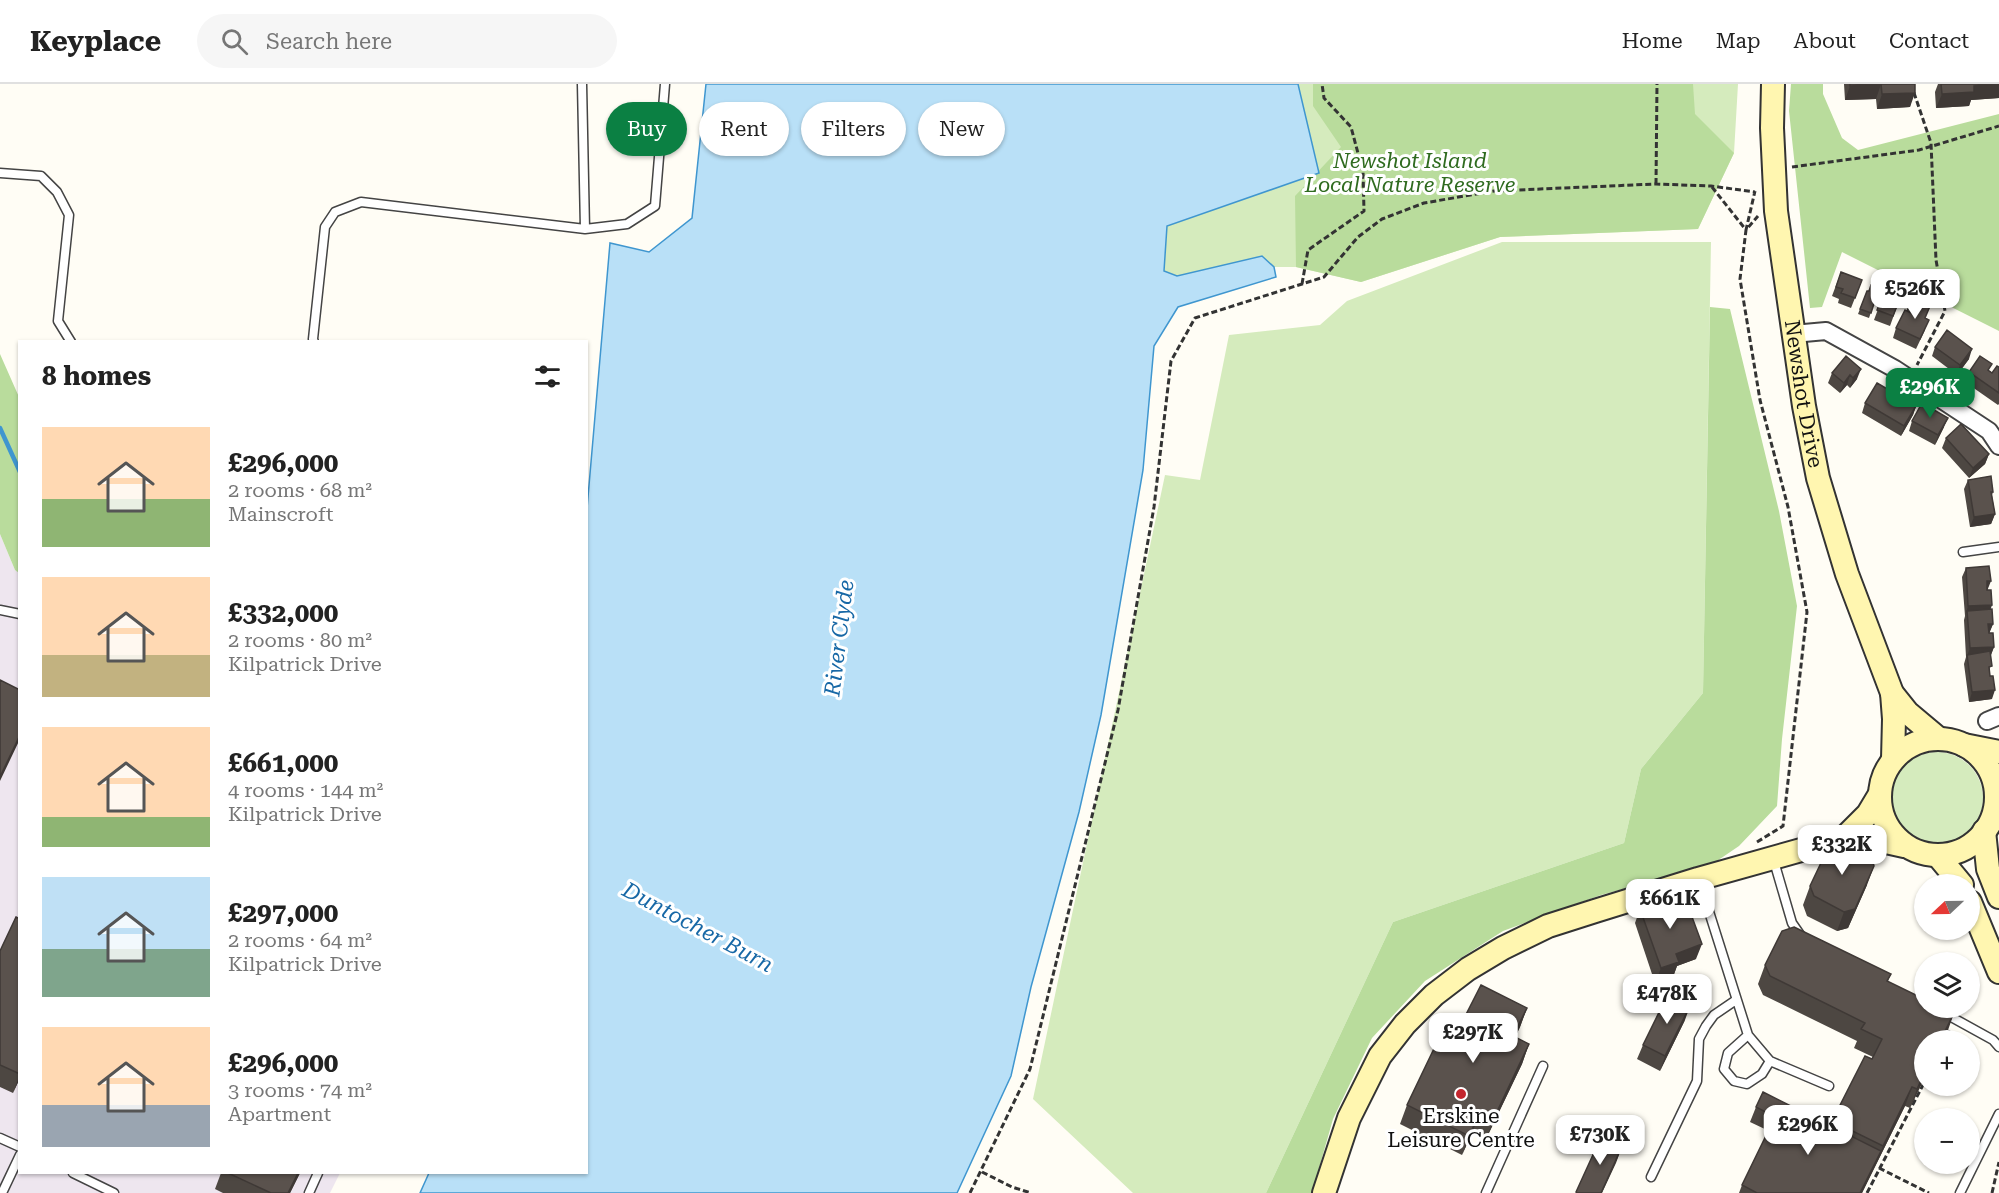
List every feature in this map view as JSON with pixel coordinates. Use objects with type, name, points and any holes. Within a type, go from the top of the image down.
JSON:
[{"type":"street","name":"Newshot Drive","points":[[1773,84],[1772,128],[1776,211],[1813,455],[1847,574],[1892,693],[1893,759]]},
{"type":"street","points":[[1793,334],[1826,331],[1910,379],[1989,431],[1999,446]]},
{"type":"street","name":"Newshot Drive","points":[[1892,693],[1908,713],[1949,741]]},
{"type":"street","points":[[1324,1193],[1349,1118],[1380,1056],[1405,1024],[1434,995],[1503,948],[1548,926],[1744,865],[1844,838],[1877,840],[1904,846],[1925,855],[1938,856],[1954,853],[1970,846],[1984,831],[1997,801],[1995,791],[1982,762],[1971,751],[1949,741]]},
{"type":"street","points":[[1844,838],[1859,825],[1880,794],[1893,759],[1900,752],[1918,743],[1949,741],[1999,752]]},
{"type":"street","points":[[1880,794],[1881,808],[1887,822],[1904,846]]},
{"type":"street","points":[[1984,831],[1989,869],[1999,897]]},
{"type":"street","points":[[1938,856],[1953,874]]},
{"type":"street","points":[[1980,926],[1999,972]]},
{"type":"lane","points":[[582,84],[585,229]]},
{"type":"lane","points":[[313,340],[325,227],[335,212],[361,202],[585,229],[627,224],[655,206],[665,84]]},
{"type":"lane","points":[[0,173],[41,176],[57,192],[69,215],[58,321],[69,340]]},
{"type":"lane","points":[[1963,552],[1999,547]]},
{"type":"lane","points":[[0,610],[18,614]]},
{"type":"lane","points":[[1773,858],[1792,922],[1806,941]]},
{"type":"lane","points":[[1698,879],[1748,1035],[1770,1061],[1829,1086]]},
{"type":"lane","points":[[1651,1177],[1697,1081],[1699,1040],[1714,1015],[1736,1000]]},
{"type":"lane","points":[[1954,1018],[1993,1040],[1999,1047]]},
{"type":"lane","points":[[1748,1035],[1728,1053],[1724,1069],[1734,1081],[1747,1084],[1762,1074],[1770,1061]]},
{"type":"lane","points":[[1486,1193],[1543,1066]]},
{"type":"lane","points":[[1960,1193],[1999,1114]]},
{"type":"lane","points":[[0,1138],[18,1146]]},
{"type":"lane","points":[[2,1193],[18,1159]]},
{"type":"lane","points":[[75,1174],[114,1193]]},
{"type":"lane","points":[[309,1193],[318,1174]]},
{"type":"path","points":[[1302,284],[1308,250],[1364,211],[1363,172],[1351,127],[1324,98],[1322,84]]},
{"type":"path","points":[[1656,184],[1657,84]]},
{"type":"path","points":[[1910,379],[1945,311],[1936,260],[1931,147],[1911,84]]},
{"type":"path","points":[[1790,173],[1790,167],[1931,147],[1999,126]]},
{"type":"path","points":[[970,1193],[1030,1069],[1118,710],[1154,507],[1171,361],[1195,318],[1323,277],[1358,237],[1382,219],[1424,203],[1494,191],[1656,184],[1711,186],[1755,192],[1746,230],[1740,279],[1760,400],[1788,507],[1807,612],[1783,826],[1748,847],[1744,865]]},
{"type":"path","points":[[1711,186],[1746,230]]},
{"type":"path","points":[[1746,230],[1760,213],[1776,211]]},
{"type":"path","points":[[1867,1193],[1917,1096]]},
{"type":"path","points":[[1992,1193],[1999,1162]]},
{"type":"path","points":[[1879,1168],[1929,1193]]},
{"type":"path","points":[[982,1172],[1012,1187],[1031,1193]]},
{"type":"shaded area","points":[[0,534],[15,570],[18,572],[18,1174],[340,1174],[330,1193],[0,1193]]},
{"type":"green space","name":"Newshot Island Local Nature Reserve","points":[[1298,84],[1738,84],[1734,153],[1698,229],[1500,237],[1361,282],[1296,267],[1274,267],[1262,256],[1177,276],[1164,271],[1167,226],[1319,173]]},
{"type":"green space","name":"Newshot Island Local Nature Reserve","points":[[1313,84],[1693,84],[1695,114],[1734,153],[1698,229],[1500,237],[1361,282],[1296,267],[1295,196],[1341,147],[1313,106]]},
{"type":"green space","points":[[1791,84],[1823,84],[1823,94],[1842,138],[1858,150],[1999,114],[1999,331],[1842,252],[1822,307],[1810,308],[1789,111]]},
{"type":"green space","points":[[1502,242],[1711,242],[1703,693],[1641,769],[1624,843],[1393,922],[1266,1193],[1133,1193],[1033,1099],[1165,475],[1200,480],[1229,335],[1320,325],[1347,301]]},
{"type":"green space","points":[[1710,307],[1730,309],[1779,511],[1797,606],[1777,806],[1739,846],[1711,865],[1601,895],[1503,931],[1425,981],[1372,1038],[1333,1119],[1312,1193],[1266,1193],[1393,922],[1624,843],[1641,769],[1703,693]]},
{"type":"green space","points":[[0,354],[18,395],[18,572],[0,534]]},
{"type":"green space","points":[[1937,752],[1955,755],[1970,765],[1980,780],[1983,798],[1980,816],[1970,831],[1955,841],[1937,844],[1919,841],[1904,831],[1894,816],[1891,798],[1894,780],[1904,765],[1919,755]]},
{"type":"water","name":"River Clyde","points":[[706,84],[1298,84],[1319,173],[1167,226],[1164,271],[1177,276],[1262,256],[1274,267],[1276,277],[1178,307],[1154,346],[1143,470],[1101,715],[1079,812],[1031,987],[1011,1076],[957,1193],[420,1193],[429,1174],[588,1174],[588,497],[610,243],[649,252],[692,218],[699,151],[699,156],[789,156],[789,102],[704,102]]},
{"type":"building","points":[[1850,84],[1881,84],[1850,86]]},
{"type":"building","points":[[1881,84],[1915,84],[1915,93],[1882,94]]},
{"type":"building","points":[[1941,84],[1996,84],[1974,86],[1974,92],[1942,94]]},
{"type":"building","points":[[1841,272],[1862,280],[1855,298],[1841,293],[1843,289],[1836,287]]},
{"type":"building","points":[[1871,285],[1879,288],[1871,313],[1860,309]]},
{"type":"building","points":[[1887,285],[1898,289],[1894,299],[1899,301],[1893,316],[1877,310]]},
{"type":"building","points":[[1912,286],[1918,289],[1909,302],[1904,299]]},
{"type":"building","points":[[1918,300],[1930,306],[1925,318],[1929,320],[1920,339],[1896,328],[1905,310],[1911,313]]},
{"type":"building","points":[[1911,303],[1915,305],[1911,313],[1907,311]]},
{"type":"building","points":[[1947,330],[1972,349],[1960,365],[1935,347]]},
{"type":"building","points":[[1846,356],[1861,369],[1853,378],[1850,375],[1844,383],[1832,373]]},
{"type":"building","points":[[1980,356],[1992,364],[1988,370],[1992,373],[1997,366],[1999,367],[1999,393],[1969,372]]},
{"type":"building","points":[[1877,383],[1896,394],[1894,397],[1901,402],[1903,398],[1916,406],[1904,426],[1865,403]]},
{"type":"building","points":[[1922,403],[1948,418],[1938,435],[1912,421]]},
{"type":"building","points":[[1961,424],[1989,454],[1973,468],[1946,438]]},
{"type":"building","points":[[1991,476],[1995,514],[1974,517],[1968,480]]},
{"type":"building","points":[[1989,566],[1991,581],[1987,581],[1987,590],[1991,590],[1992,605],[1968,606],[1966,568]]},
{"type":"building","points":[[1992,609],[1993,624],[1988,624],[1989,633],[1993,633],[1994,647],[1970,648],[1967,611]]},
{"type":"building","points":[[1990,651],[1992,666],[1989,667],[1990,676],[1993,676],[1995,690],[1972,692],[1967,655]]},
{"type":"building","points":[[0,680],[18,689],[18,739],[0,777]]},
{"type":"building","points":[[1841,841],[1871,855],[1874,866],[1855,909],[1844,912],[1814,896],[1810,886],[1830,844]]},
{"type":"building","points":[[1678,895],[1683,908],[1688,906],[1702,944],[1676,954],[1679,962],[1661,968],[1640,909]]},
{"type":"building","points":[[16,917],[18,918],[18,1073],[0,1065],[0,951]]},
{"type":"building","points":[[1794,927],[1891,974],[1887,981],[1914,994],[1914,1018],[1952,1018],[1946,1030],[1914,1030],[1914,1088],[1912,1087],[1883,1146],[1832,1121],[1865,1056],[1872,1059],[1882,1039],[1861,1029],[1865,1023],[1770,976],[1765,965],[1782,931]]},
{"type":"building","name":"Erskine Leisure Centre","points":[[1481,985],[1527,1008],[1513,1036],[1529,1044],[1494,1118],[1480,1112],[1469,1136],[1407,1105],[1441,1034],[1453,1040]]},
{"type":"building","points":[[1668,994],[1690,1006],[1665,1056],[1643,1045]]},
{"type":"building","points":[[1763,1092],[1881,1151],[1860,1193],[1757,1193],[1742,1185],[1775,1117],[1756,1107]]},
{"type":"building","points":[[1602,1135],[1623,1144],[1601,1193],[1577,1193],[1576,1192]]},
{"type":"building","points":[[230,1174],[298,1174],[288,1193],[271,1193]]},
{"type":"waterway","name":"Duntocher Burn","points":[[0,428],[18,468]]},
{"type":"place","name":"Erskine Leisure Centre","points":[[1461,1094]]}]
